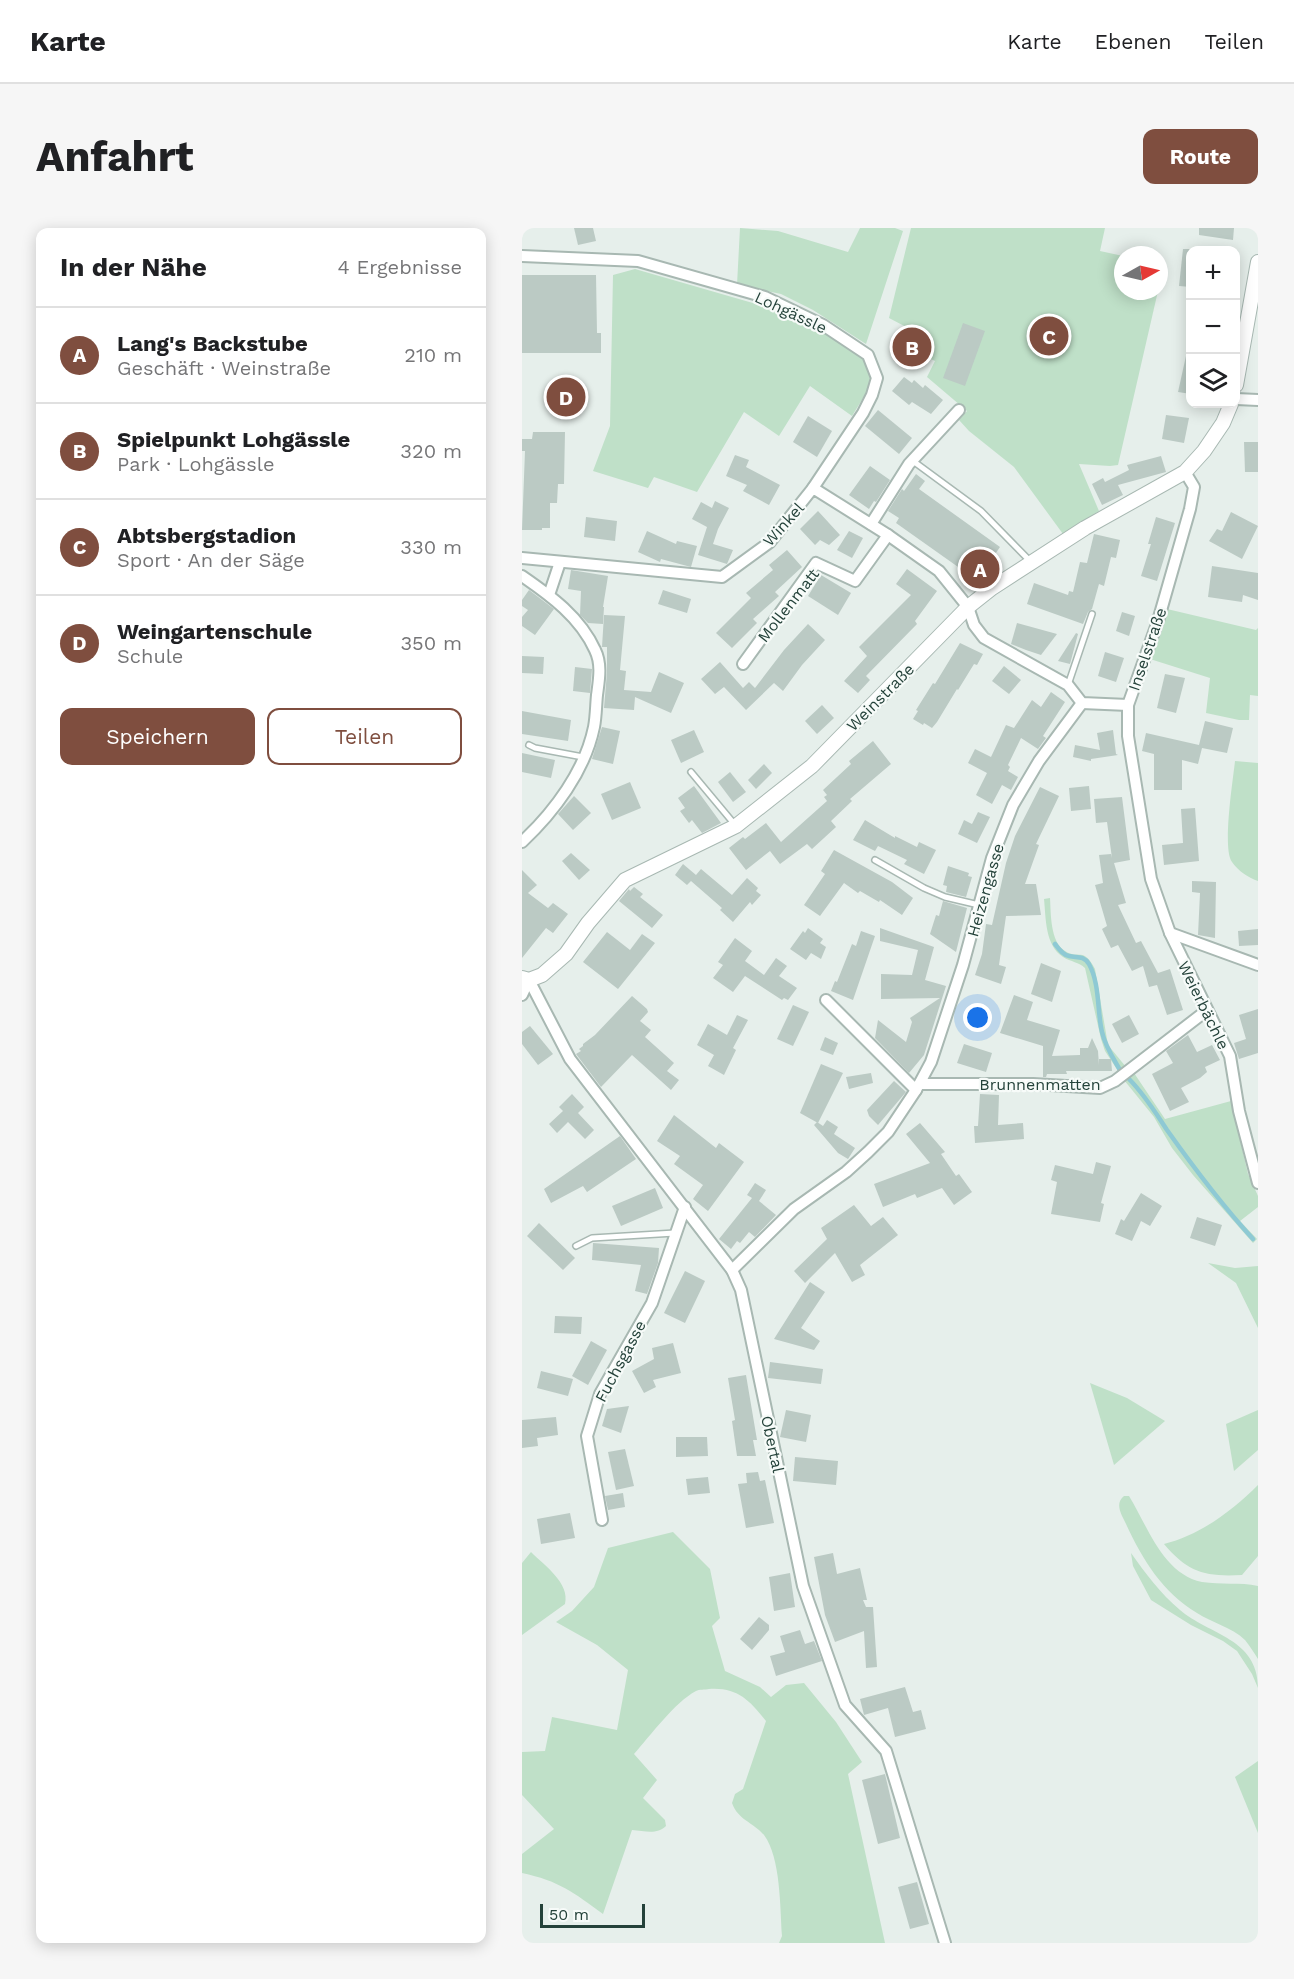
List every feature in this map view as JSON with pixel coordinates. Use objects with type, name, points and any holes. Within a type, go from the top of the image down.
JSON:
[{"type":"street","name":"Lohgässle","points":[[522,256],[638,261],[765,297],[823,325],[868,355],[877,378],[872,395],[863,413],[813,488]]},
{"type":"street","points":[[1240,363],[1257,272]]},
{"type":"street","points":[[1240,399],[1258,400]]},
{"type":"street","name":"Weinstraße","points":[[525,979],[542,975],[566,954],[588,923],[625,880],[736,826],[812,766],[968,607],[992,588],[1085,528],[1185,472],[1204,452],[1223,423],[1229,408]]},
{"type":"street","points":[[871,524],[912,460],[959,410]]},
{"type":"street","name":"Inselstraße","points":[[1082,703],[1128,705],[1158,621],[1190,509],[1194,487],[1185,472]]},
{"type":"street","name":"Winkel","points":[[522,558],[722,577],[770,542],[813,488],[888,535],[939,571],[968,607]]},
{"type":"street","name":"Mollenmatt","points":[[742,664],[816,563],[855,581],[888,535]]},
{"type":"street","points":[[549,594],[560,562]]},
{"type":"street","points":[[522,576],[560,603],[585,631],[596,652],[600,669],[594,728],[578,774],[537,828],[522,842]]},
{"type":"street","points":[[968,607],[974,625],[984,638],[1068,685],[1082,703]]},
{"type":"street","name":"Heizengasse","points":[[732,1270],[794,1209],[846,1172],[868,1152],[888,1132],[918,1087],[931,1062],[963,965],[992,858],[1013,805],[1040,761],[1082,703]]},
{"type":"street","name":"Weierbächle","points":[[1128,705],[1128,736],[1151,879],[1170,933],[1206,1011],[1230,1056],[1239,1111],[1258,1183]]},
{"type":"street","name":"Weierbächle","points":[[1170,933],[1258,965]]},
{"type":"street","points":[[522,995],[525,979]]},
{"type":"street","name":"Obertal","points":[[525,979],[570,1059],[732,1270],[741,1290],[803,1586],[845,1705],[886,1751],[945,1943]]},
{"type":"street","points":[[826,1000],[918,1087]]},
{"type":"street","name":"Brunnenmatten","points":[[918,1087],[1033,1084],[1100,1088],[1115,1081],[1206,1011]]},
{"type":"street","name":"Fuchsgasse","points":[[602,1520],[587,1436],[600,1394],[652,1303],[685,1207]]},
{"type":"lane","points":[[912,460],[981,511],[1032,563]]},
{"type":"lane","points":[[1068,685],[1092,614]]},
{"type":"lane","points":[[529,745],[583,757]]},
{"type":"lane","points":[[691,772],[736,826]]},
{"type":"lane","points":[[875,860],[924,888],[945,897],[979,905]]},
{"type":"lane","points":[[576,1246],[592,1238],[677,1233]]},
{"type":"green space","points":[[740,228],[778,231],[848,252],[860,228],[895,228],[903,231],[866,344],[813,310],[781,294],[737,285]]},
{"type":"green space","points":[[911,228],[1105,228],[1100,251],[1114,254],[1114,300],[1156,300],[1118,465],[1079,464],[1099,511],[1063,534],[1014,467],[969,431],[959,420],[967,411],[927,377],[935,361],[920,354],[913,368],[895,359],[910,329],[889,318]]},
{"type":"green space","points":[[635,269],[784,312],[815,327],[868,362],[872,374],[868,390],[852,416],[810,386],[779,436],[744,412],[697,492],[654,477],[648,488],[593,471],[610,426],[613,275]]},
{"type":"green space","points":[[1167,609],[1256,630],[1258,628],[1258,696],[1250,695],[1249,720],[1206,713],[1210,678],[1150,659]]},
{"type":"green space","points":[[1235,761],[1258,763],[1258,881],[1237,868],[1229,855],[1228,829]]},
{"type":"green space","points":[[1050,898],[1052,927],[1056,941],[1065,951],[1087,958],[1095,969],[1108,1045],[1126,1067],[1120,1074],[1105,1051],[1101,1039],[1085,968],[1063,957],[1057,952],[1050,939],[1044,899]]},
{"type":"green space","points":[[1134,1073],[1165,1119],[1231,1101],[1248,1174],[1258,1196],[1258,1207],[1240,1221],[1257,1239],[1253,1243],[1193,1175],[1172,1148],[1154,1117],[1124,1080]]},
{"type":"green space","points":[[1208,1263],[1235,1268],[1258,1266],[1258,1328],[1236,1283]]},
{"type":"green space","points":[[1090,1383],[1127,1398],[1165,1421],[1114,1465]]},
{"type":"green space","points":[[1258,1410],[1258,1450],[1234,1471],[1226,1424]]},
{"type":"green space","points":[[1258,1485],[1258,1556],[1242,1575],[1217,1575],[1198,1571],[1181,1561],[1164,1544],[1190,1535],[1215,1521]]},
{"type":"green space","points":[[1124,1496],[1129,1496],[1158,1548],[1177,1570],[1202,1582],[1258,1586],[1258,1659],[1247,1642],[1240,1636],[1185,1605],[1164,1585],[1147,1562],[1123,1517],[1119,1506]]},
{"type":"green space","points":[[673,1532],[710,1569],[720,1618],[712,1626],[725,1671],[760,1687],[771,1697],[786,1685],[804,1683],[836,1722],[862,1762],[848,1774],[885,1943],[779,1943],[782,1936],[780,1898],[777,1870],[770,1845],[760,1831],[738,1813],[732,1803],[735,1794],[743,1789],[766,1721],[749,1702],[728,1690],[699,1690],[688,1696],[671,1711],[634,1754],[657,1780],[643,1798],[665,1820],[666,1826],[655,1831],[632,1830],[603,1914],[565,1888],[522,1873],[522,1854],[554,1829],[522,1795],[522,1752],[545,1751],[552,1717],[617,1730],[628,1670],[597,1645],[556,1622],[572,1611],[594,1587],[608,1548]]},
{"type":"green space","points":[[531,1552],[560,1582],[566,1596],[565,1604],[522,1635],[522,1563]]},
{"type":"green space","points":[[1131,1553],[1173,1604],[1241,1648],[1250,1658],[1256,1671],[1258,1688],[1237,1651],[1151,1600],[1133,1566]]},
{"type":"green space","points":[[1258,1761],[1258,1833],[1235,1777]]},
{"type":"building","points":[[574,228],[593,228],[596,241],[578,245]]},
{"type":"building","points":[[1199,228],[1234,228],[1233,240],[1199,235]]},
{"type":"building","points":[[1183,249],[1186,249],[1186,287],[1179,286]]},
{"type":"building","points":[[522,275],[596,275],[597,333],[601,333],[601,353],[522,353]]},
{"type":"building","points":[[963,323],[985,331],[965,386],[943,378]]},
{"type":"building","points":[[1186,356],[1186,393],[1178,392]]},
{"type":"building","points":[[904,377],[912,383],[914,380],[923,388],[925,385],[943,400],[931,414],[912,402],[909,405],[892,391]]},
{"type":"building","points":[[878,410],[912,438],[899,454],[865,426]]},
{"type":"building","points":[[1166,415],[1189,418],[1184,443],[1162,439]]},
{"type":"building","points":[[808,416],[832,431],[817,457],[793,442]]},
{"type":"building","points":[[533,432],[565,432],[564,484],[558,484],[557,503],[550,503],[550,528],[522,530],[525,451],[522,451],[522,439],[532,439]]},
{"type":"building","points":[[1244,442],[1258,442],[1258,472],[1245,472]]},
{"type":"building","points":[[735,455],[749,460],[746,467],[780,485],[769,505],[743,491],[747,485],[726,476]]},
{"type":"building","points":[[1161,456],[1166,472],[1118,485],[1123,495],[1102,505],[1092,484],[1103,478],[1105,482],[1129,470],[1127,465]]},
{"type":"building","points":[[870,466],[890,480],[869,509],[849,495]]},
{"type":"building","points":[[916,474],[925,481],[919,489],[1000,547],[980,576],[971,570],[968,574],[896,523],[899,518],[888,511],[902,489],[904,491]]},
{"type":"building","points":[[715,501],[729,508],[713,544],[733,550],[727,564],[698,555],[707,527],[692,519],[701,502],[712,508]]},
{"type":"building","points":[[818,511],[840,535],[829,545],[820,540],[815,545],[800,529]]},
{"type":"building","points":[[1231,512],[1258,526],[1242,559],[1209,541],[1217,529],[1222,531]]},
{"type":"building","points":[[586,517],[617,521],[615,541],[584,537]]},
{"type":"building","points":[[1156,517],[1175,523],[1157,581],[1141,576],[1151,544],[1148,544]]},
{"type":"building","points":[[647,531],[676,544],[677,541],[697,546],[691,567],[661,559],[660,562],[638,552]]},
{"type":"building","points":[[849,531],[863,538],[852,558],[837,550]]},
{"type":"building","points":[[1094,534],[1120,540],[1116,558],[1111,557],[1104,586],[1099,584],[1092,609],[1088,612],[1083,624],[1027,604],[1034,583],[1068,595],[1069,591],[1073,592],[1080,562],[1087,563]]},
{"type":"building","points":[[787,550],[802,567],[775,592],[779,596],[753,619],[757,623],[732,648],[716,633],[751,598],[746,593],[773,570],[769,565]]},
{"type":"building","points":[[1212,566],[1258,573],[1258,600],[1243,595],[1242,602],[1208,597]]},
{"type":"building","points":[[907,569],[937,591],[915,621],[917,624],[866,676],[870,680],[858,693],[844,681],[867,656],[859,647],[911,595],[896,584]]},
{"type":"building","points":[[571,570],[608,576],[603,624],[588,623],[580,615],[581,591],[568,589]]},
{"type":"building","points":[[821,575],[851,593],[838,615],[808,596]]},
{"type":"building","points":[[529,590],[554,609],[535,635],[522,626],[522,617],[528,610],[522,606],[522,600]]},
{"type":"building","points":[[663,590],[691,599],[687,613],[658,604]]},
{"type":"building","points":[[1122,612],[1135,616],[1129,636],[1116,631]]},
{"type":"building","points":[[604,615],[625,616],[620,670],[626,671],[624,690],[651,692],[659,672],[684,683],[671,713],[635,697],[634,710],[604,708],[607,647],[602,647]]},
{"type":"building","points":[[1017,623],[1057,634],[1041,655],[1011,644]]},
{"type":"building","points":[[808,624],[825,640],[802,665],[783,691],[774,683],[746,710],[724,687],[715,694],[701,679],[720,662],[743,688],[749,682],[755,688],[784,650]]},
{"type":"building","points":[[1076,633],[1078,634],[1070,664],[1058,661]]},
{"type":"building","points":[[960,643],[983,654],[932,728],[924,723],[923,725],[913,719],[918,711],[916,710]]},
{"type":"building","points":[[1105,652],[1124,658],[1116,682],[1098,676]]},
{"type":"building","points":[[522,656],[544,657],[543,674],[522,673]]},
{"type":"building","points":[[1004,666],[1021,680],[1009,694],[992,681]]},
{"type":"building","points":[[575,667],[592,669],[590,693],[573,691]]},
{"type":"building","points":[[1165,674],[1185,678],[1176,713],[1157,708]]},
{"type":"building","points":[[1051,692],[1065,702],[1043,736],[1046,738],[1038,749],[1021,738],[1008,765],[1010,767],[1008,771],[1018,777],[1011,790],[1002,785],[992,804],[976,795],[987,773],[968,763],[975,749],[991,757],[1006,725],[1014,728],[1032,700],[1041,707]]},
{"type":"building","points":[[822,705],[834,718],[817,734],[805,721]]},
{"type":"building","points":[[522,711],[571,720],[568,741],[522,734]]},
{"type":"building","points":[[1205,721],[1233,728],[1227,753],[1202,748],[1198,764],[1182,760],[1182,790],[1154,790],[1154,754],[1142,751],[1146,733],[1199,745]]},
{"type":"building","points":[[602,727],[620,731],[613,764],[592,759]]},
{"type":"building","points":[[694,730],[704,752],[681,763],[671,740]]},
{"type":"building","points":[[1113,730],[1118,755],[1091,759],[1091,761],[1073,757],[1075,745],[1100,750],[1097,733]]},
{"type":"building","points":[[873,741],[891,764],[850,799],[852,801],[831,821],[836,827],[812,849],[807,844],[780,864],[770,851],[746,870],[729,848],[766,823],[781,842],[827,801],[824,797],[827,795],[823,790],[851,764],[849,761]]},
{"type":"building","points":[[522,753],[555,760],[551,778],[522,772]]},
{"type":"building","points":[[764,764],[772,773],[756,789],[748,780]]},
{"type":"building","points":[[730,772],[746,792],[733,802],[718,782]]},
{"type":"building","points":[[630,782],[641,808],[612,820],[601,794]]},
{"type":"building","points":[[694,786],[721,823],[702,833],[692,820],[689,823],[680,811],[685,808],[678,798]]},
{"type":"building","points":[[1089,786],[1091,809],[1071,811],[1069,788]]},
{"type":"building","points":[[1040,787],[1059,796],[1036,844],[1039,845],[1025,884],[1036,884],[1041,915],[1006,916],[999,965],[1006,967],[1001,984],[975,975],[982,954],[986,924],[992,925],[1006,863],[1015,836]]},
{"type":"building","points":[[574,796],[591,813],[573,830],[558,814]]},
{"type":"building","points":[[1122,797],[1130,860],[1114,863],[1126,903],[1118,905],[1136,943],[1141,941],[1158,973],[1170,969],[1183,1010],[1167,1015],[1157,985],[1149,987],[1143,966],[1132,971],[1118,945],[1111,948],[1102,929],[1107,926],[1095,885],[1103,883],[1099,855],[1111,854],[1112,858],[1107,822],[1096,823],[1094,799]]},
{"type":"building","points":[[1195,808],[1199,861],[1164,865],[1162,845],[1183,843],[1181,809]]},
{"type":"building","points":[[978,812],[990,817],[977,843],[958,834],[964,820],[972,824]]},
{"type":"building","points":[[865,820],[895,838],[895,836],[917,847],[919,842],[936,850],[924,874],[904,864],[907,860],[878,846],[875,851],[853,840]]},
{"type":"building","points":[[834,850],[892,882],[913,898],[902,915],[880,900],[879,902],[860,891],[858,893],[844,883],[820,916],[804,905],[825,874],[821,871]]},
{"type":"building","points":[[571,853],[590,870],[579,880],[562,861]]},
{"type":"building","points":[[683,864],[696,875],[701,869],[732,895],[747,878],[758,888],[756,891],[761,895],[752,905],[750,902],[733,922],[720,910],[722,908],[691,881],[687,885],[675,875]]},
{"type":"building","points":[[948,866],[969,873],[968,876],[972,877],[966,897],[946,892],[947,886],[943,885]]},
{"type":"building","points":[[522,870],[537,885],[528,893],[548,908],[553,903],[568,914],[553,933],[546,928],[522,958]]},
{"type":"building","points":[[1192,881],[1216,882],[1215,938],[1198,935],[1200,893],[1192,892]]},
{"type":"building","points":[[634,887],[643,894],[640,897],[663,915],[652,928],[619,901],[629,889],[630,891]]},
{"type":"building","points":[[943,901],[967,908],[956,952],[930,934]]},
{"type":"building","points":[[808,928],[823,939],[820,943],[826,947],[821,959],[811,953],[806,960],[790,949],[803,931],[805,933]]},
{"type":"building","points":[[880,928],[934,947],[925,980],[946,986],[924,1055],[909,1073],[875,1038],[878,1020],[906,1042],[912,1022],[910,1018],[940,998],[881,999],[881,974],[912,975],[918,950],[880,941]]},
{"type":"building","points":[[1258,929],[1258,945],[1239,946],[1238,931]]},
{"type":"building","points":[[861,931],[875,936],[853,1000],[831,991],[835,981],[837,982],[852,944],[856,946]]},
{"type":"building","points":[[607,932],[630,950],[642,934],[655,943],[618,989],[583,962]]},
{"type":"building","points":[[735,938],[752,951],[745,961],[764,975],[776,958],[787,966],[779,976],[797,988],[788,1000],[784,998],[782,1000],[745,976],[733,992],[713,978],[723,965],[718,962]]},
{"type":"building","points":[[1041,963],[1061,971],[1052,1002],[1031,994]]},
{"type":"building","points":[[1014,995],[1033,1002],[1027,1020],[1060,1030],[1052,1056],[1080,1055],[1080,1048],[1088,1048],[1092,1038],[1098,1051],[1099,1065],[1099,1059],[1111,1059],[1112,1071],[1066,1071],[1067,1074],[1047,1074],[1043,1077],[1043,1046],[1000,1033]]},
{"type":"building","points":[[632,996],[648,1012],[640,1021],[651,1030],[645,1037],[674,1063],[667,1071],[679,1080],[671,1090],[632,1055],[601,1087],[576,1054],[581,1051],[579,1049],[583,1044],[595,1035]]},
{"type":"building","points":[[793,1005],[809,1012],[793,1046],[777,1039]]},
{"type":"building","points":[[1258,1009],[1258,1053],[1239,1059],[1234,1043],[1246,1039],[1239,1015]]},
{"type":"building","points":[[737,1015],[748,1020],[733,1048],[736,1050],[724,1075],[708,1066],[714,1055],[697,1045],[708,1024],[727,1035]]},
{"type":"building","points":[[1129,1015],[1139,1034],[1122,1043],[1112,1024]]},
{"type":"building","points":[[530,1026],[553,1054],[538,1065],[522,1044],[522,1032]]},
{"type":"building","points":[[1188,1035],[1197,1052],[1212,1045],[1220,1060],[1205,1067],[1207,1072],[1181,1088],[1189,1102],[1170,1111],[1152,1074],[1173,1063],[1166,1051]]},
{"type":"building","points":[[825,1037],[838,1043],[833,1055],[820,1050]]},
{"type":"building","points":[[964,1044],[992,1053],[986,1072],[957,1063]]},
{"type":"building","points":[[821,1064],[843,1073],[818,1123],[800,1113]]},
{"type":"building","points":[[871,1073],[873,1083],[849,1089],[846,1077]]},
{"type":"building","points":[[894,1081],[906,1092],[878,1125],[869,1116],[867,1110]]},
{"type":"building","points":[[572,1094],[584,1107],[578,1113],[594,1130],[585,1139],[568,1122],[557,1133],[549,1124],[563,1111],[559,1107]]},
{"type":"building","points":[[980,1094],[999,1095],[998,1125],[1023,1123],[1024,1139],[975,1143],[974,1126],[978,1126]]},
{"type":"building","points":[[674,1115],[716,1148],[719,1143],[744,1162],[708,1211],[693,1199],[703,1185],[674,1164],[680,1156],[657,1141]]},
{"type":"building","points":[[827,1120],[838,1127],[834,1134],[855,1148],[848,1159],[838,1153],[814,1125],[817,1122],[823,1126]]},
{"type":"building","points":[[920,1123],[945,1152],[941,1154],[956,1176],[959,1174],[972,1192],[954,1205],[942,1188],[917,1198],[915,1194],[883,1207],[874,1184],[930,1163],[906,1134]]},
{"type":"building","points":[[620,1136],[636,1159],[587,1192],[583,1186],[551,1203],[544,1189]]},
{"type":"building","points":[[1096,1162],[1111,1166],[1101,1203],[1104,1204],[1100,1222],[1051,1214],[1057,1182],[1051,1180],[1055,1165],[1093,1174]]},
{"type":"building","points":[[755,1183],[766,1190],[759,1201],[776,1215],[755,1237],[749,1232],[740,1243],[737,1241],[731,1249],[719,1239],[752,1198],[747,1195]]},
{"type":"building","points":[[655,1188],[663,1208],[621,1226],[612,1206]]},
{"type":"building","points":[[1141,1193],[1162,1206],[1150,1226],[1141,1221],[1132,1241],[1115,1234],[1121,1219],[1124,1221]]},
{"type":"building","points":[[854,1205],[871,1226],[883,1217],[898,1235],[860,1265],[865,1275],[852,1282],[835,1253],[805,1283],[794,1271],[827,1239],[821,1228]]},
{"type":"building","points":[[1197,1217],[1222,1225],[1215,1246],[1190,1238]]},
{"type":"building","points":[[539,1223],[575,1258],[563,1270],[527,1236]]},
{"type":"building","points":[[593,1243],[659,1248],[658,1263],[647,1294],[635,1291],[641,1265],[592,1260]]},
{"type":"building","points":[[685,1271],[705,1281],[685,1323],[664,1313]]},
{"type":"building","points":[[810,1282],[825,1292],[801,1328],[820,1341],[814,1350],[774,1339]]},
{"type":"building","points":[[555,1316],[582,1317],[581,1334],[554,1333]]},
{"type":"building","points":[[591,1341],[607,1350],[588,1385],[572,1376]]},
{"type":"building","points":[[673,1343],[681,1373],[653,1380],[656,1387],[644,1393],[632,1371],[654,1359],[652,1348]]},
{"type":"building","points":[[770,1362],[823,1369],[821,1384],[768,1378]]},
{"type":"building","points":[[541,1371],[573,1379],[568,1396],[537,1388]]},
{"type":"building","points":[[746,1375],[757,1440],[753,1440],[756,1456],[737,1456],[732,1421],[735,1420],[728,1378]]},
{"type":"building","points":[[629,1406],[621,1433],[602,1426],[607,1409]]},
{"type":"building","points":[[786,1410],[811,1415],[806,1442],[780,1437]]},
{"type":"building","points":[[556,1417],[558,1435],[537,1438],[538,1446],[522,1448],[522,1420]]},
{"type":"building","points":[[676,1437],[707,1437],[708,1456],[676,1457]]},
{"type":"building","points":[[625,1449],[634,1486],[616,1490],[608,1452]]},
{"type":"building","points":[[795,1457],[838,1461],[836,1485],[793,1481]]},
{"type":"building","points":[[758,1472],[760,1481],[765,1480],[774,1523],[746,1528],[738,1484],[747,1483],[746,1473]]},
{"type":"building","points":[[708,1477],[710,1493],[688,1495],[686,1479]]},
{"type":"building","points":[[623,1493],[625,1507],[608,1510],[605,1496]]},
{"type":"building","points":[[570,1513],[575,1538],[541,1544],[537,1519]]},
{"type":"building","points":[[833,1553],[837,1574],[860,1568],[867,1600],[863,1600],[866,1607],[873,1607],[877,1667],[866,1668],[864,1631],[835,1642],[825,1615],[814,1557]]},
{"type":"building","points":[[790,1573],[795,1607],[774,1611],[769,1577]]},
{"type":"building","points":[[759,1617],[769,1625],[769,1630],[752,1650],[740,1639]]},
{"type":"building","points":[[800,1630],[805,1644],[814,1641],[822,1661],[776,1676],[770,1656],[785,1652],[780,1636]]},
{"type":"building","points":[[905,1687],[913,1712],[921,1710],[926,1729],[895,1737],[888,1708],[864,1715],[860,1699]]},
{"type":"building","points":[[885,1774],[900,1838],[878,1844],[862,1780]]},
{"type":"building","points":[[917,1882],[929,1924],[910,1929],[898,1887]]},
{"type":"waterway","points":[[1055,944],[1061,952],[1082,958],[1089,964],[1095,980],[1103,1037],[1120,1070]]},
{"type":"waterway","points":[[1129,1079],[1145,1097],[1208,1186],[1253,1239]]},
{"type":"place","name":"Abtsbergstadion","points":[[1049,336]]},
{"type":"place","name":"Spielpunkt Lohgässle","points":[[912,347]]},
{"type":"place","name":"Weingartenschule","points":[[566,397]]},
{"type":"place","name":"Lang's Backstube","points":[[980,569]]}]
